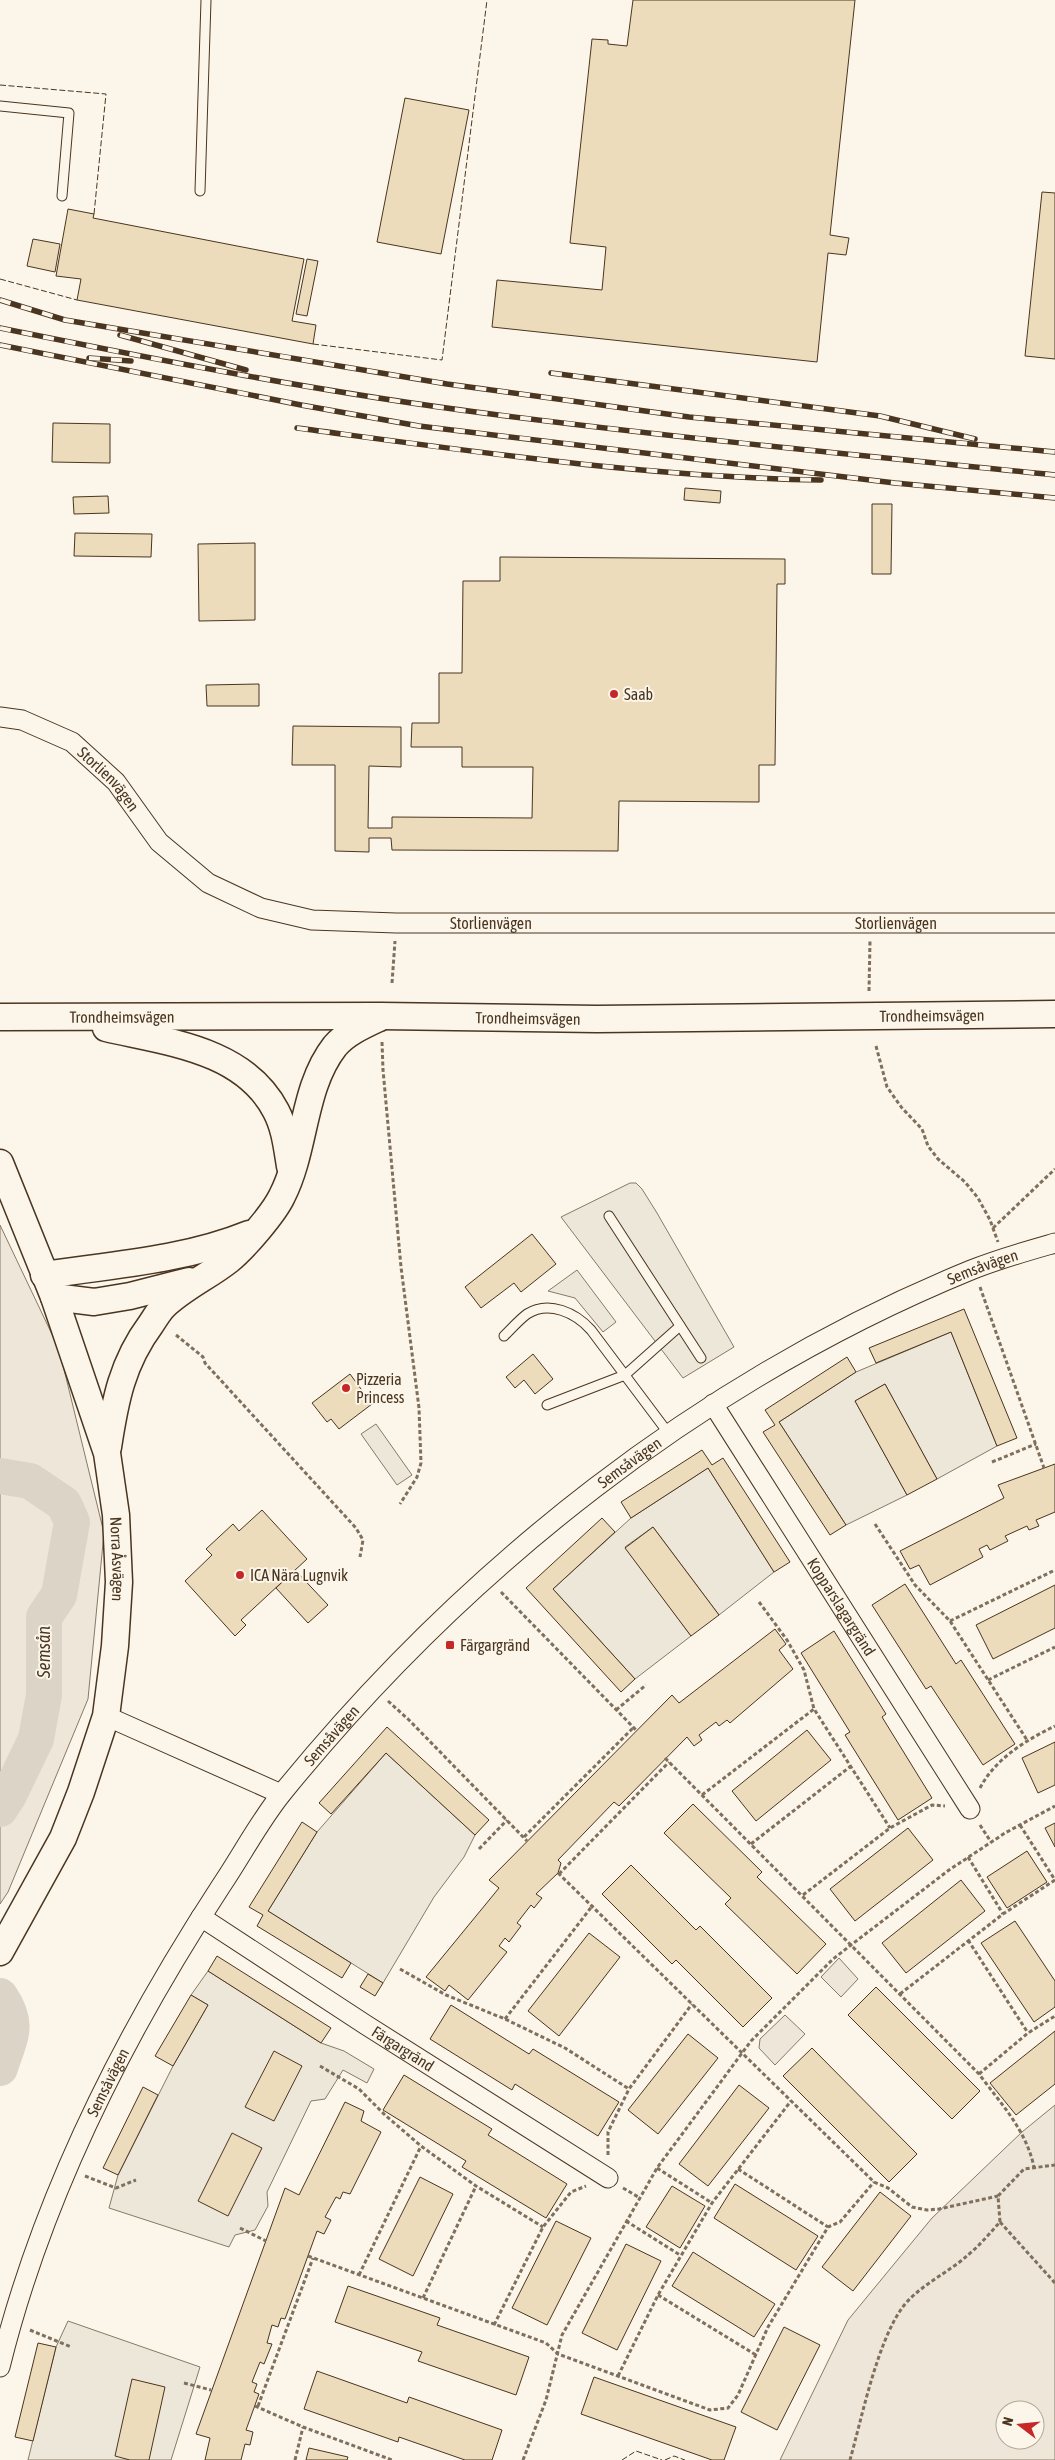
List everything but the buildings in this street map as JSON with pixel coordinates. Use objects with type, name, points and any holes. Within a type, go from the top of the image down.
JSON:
[{"type":"main road","name":"Trondheimsvägen","points":[[0,1017],[382,1028],[596,1019],[1055,1014]]},
{"type":"main road","points":[[62,1018],[188,1047],[220,1059],[242,1071],[261,1089],[276,1111],[286,1138],[291,1172]]},
{"type":"main road","points":[[107,1453],[114,1404],[126,1365],[136,1345],[163,1306],[201,1277],[230,1260],[269,1218],[282,1195],[291,1172],[316,1084],[324,1064],[336,1045],[355,1030],[382,1028]]},
{"type":"main road","name":"Norra Åsvägen","points":[[0,1163],[49,1286],[87,1389],[107,1453],[116,1515],[119,1582],[115,1646],[106,1716],[81,1792],[63,1838],[0,1952]]},
{"type":"main road","points":[[49,1286],[189,1254],[224,1244],[254,1232]]},
{"type":"main road","points":[[49,1286],[94,1302],[130,1296],[201,1277]]},
{"type":"street","name":"Storlienvägen","points":[[0,717],[22,720],[72,742],[116,782],[158,842],[208,882],[261,908],[312,920],[396,923],[1055,923]]},
{"type":"street","name":"Semsåvägen","points":[[0,2367],[9,2311],[68,2169],[130,2035],[201,1917],[281,1794],[374,1689],[486,1577],[606,1477],[713,1404],[850,1325],[973,1269],[1055,1242]]},
{"type":"street","name":"Kopparslagargränd","points":[[713,1404],[970,1809]]},
{"type":"street","points":[[106,1716],[281,1794]]},
{"type":"street","name":"Färgargränd","points":[[201,1917],[608,2178]]},
{"type":"lane","points":[[200,191],[206,0]]},
{"type":"lane","points":[[0,106],[69,113],[62,196]]},
{"type":"lane","points":[[608,1216],[701,1358]]},
{"type":"lane","points":[[504,1336],[528,1314],[541,1310],[557,1309],[582,1319],[669,1434]]},
{"type":"lane","points":[[547,1405],[625,1375],[680,1326]]},
{"type":"path","points":[[392,983],[396,923]]},
{"type":"path","points":[[869,991],[871,923]]},
{"type":"path","points":[[382,1028],[383,1070],[401,1267],[419,1408],[421,1454],[417,1477],[400,1504]]},
{"type":"path","points":[[876,1046],[887,1087],[902,1108],[922,1129],[928,1146],[938,1160],[965,1182],[978,1198],[993,1228],[1003,1259]]},
{"type":"path","points":[[993,1228],[1055,1169]]},
{"type":"path","points":[[973,1269],[1044,1468]]},
{"type":"path","points":[[176,1335],[203,1357],[205,1363],[356,1528],[363,1540],[360,1557]]},
{"type":"path","points":[[992,1462],[1036,1444]]},
{"type":"path","points":[[875,1524],[915,1585],[950,1621],[1027,1740]]},
{"type":"path","points":[[950,1621],[1055,1570]]},
{"type":"path","points":[[486,1577],[637,1731]]},
{"type":"path","points":[[759,1602],[787,1640],[804,1670],[814,1709],[890,1828]]},
{"type":"path","points":[[988,1680],[1055,1647]]},
{"type":"path","points":[[616,1710],[646,1685]]},
{"type":"path","points":[[374,1689],[409,1720],[527,1841]]},
{"type":"path","points":[[702,1795],[814,1709]]},
{"type":"path","points":[[803,1895],[890,1828],[932,1805],[970,1809],[987,1774],[1027,1740],[1055,1726]]},
{"type":"path","points":[[524,1837],[633,1728]]},
{"type":"path","points":[[665,1758],[979,2074],[1022,2132],[1029,2147],[1034,2167]]},
{"type":"path","points":[[669,1762],[558,1873],[593,1905],[874,2182],[888,2188],[912,2207],[927,2210],[939,2209],[998,2196],[1024,2169],[1055,2164]]},
{"type":"path","points":[[751,1844],[851,1766]]},
{"type":"path","points":[[523,2460],[546,2400],[562,2335],[657,2168],[751,2040],[820,1972],[851,1945],[968,1857],[1055,1806]]},
{"type":"path","points":[[479,1849],[507,1820]]},
{"type":"path","points":[[900,1994],[1003,1914],[1055,1880],[1020,1825]]},
{"type":"path","points":[[968,1857],[1003,1914]]},
{"type":"path","points":[[506,2019],[593,1905]]},
{"type":"path","points":[[968,1940],[1028,2033]]},
{"type":"path","points":[[400,1969],[446,1995],[506,2019],[565,2048],[629,2089]]},
{"type":"path","points":[[979,2074],[1028,2033],[1055,2016]]},
{"type":"path","points":[[320,2066],[359,2089],[384,2115],[421,2146],[476,2186],[543,2228]]},
{"type":"path","points":[[618,2376],[658,2295],[712,2203],[791,2101]]},
{"type":"path","points":[[359,2275],[421,2146]]},
{"type":"path","points":[[657,2168],[712,2203]]},
{"type":"path","points":[[68,2169],[116,2188],[136,2180]]},
{"type":"path","points":[[738,2169],[828,2227]]},
{"type":"path","points":[[308,2256],[546,2343],[558,2354],[710,2410],[728,2408],[738,2396],[768,2326],[828,2227],[840,2222],[874,2182]]},
{"type":"path","points":[[423,2298],[476,2186]]},
{"type":"path","points":[[998,2196],[1000,2222],[1055,2283]]},
{"type":"path","points":[[626,2221],[680,2255]]},
{"type":"path","points":[[850,2460],[875,2371],[888,2336],[903,2307],[920,2291],[968,2255],[1000,2222]]},
{"type":"path","points":[[240,2228],[266,2241]]},
{"type":"path","points":[[313,2258],[257,2406],[302,2427],[392,2460]]},
{"type":"path","points":[[658,2295],[756,2355]]},
{"type":"path","points":[[9,2311],[71,2347]]},
{"type":"path","points":[[184,2383],[211,2390]]},
{"type":"path","points":[[295,2460],[302,2427]]},
{"type":"shaded area","points":[[630,1183],[636,1183],[642,1189],[734,1347],[683,1378],[561,1217]]},
{"type":"shaded area","points":[[0,1225],[59,1349],[104,1533],[88,1699],[8,1892],[0,1904]]},
{"type":"shaded area","points":[[577,1270],[616,1322],[603,1332],[575,1298],[548,1291]]},
{"type":"shaded area","points":[[951,1332],[997,1446],[937,1479],[885,1384],[855,1401],[907,1495],[846,1525],[779,1422],[856,1372]]},
{"type":"shaded area","points":[[376,1424],[412,1475],[397,1485],[361,1434]]},
{"type":"shaded area","points":[[708,1468],[774,1572],[719,1615],[653,1527],[625,1547],[691,1636],[635,1679],[553,1589],[631,1518]]},
{"type":"shaded area","points":[[386,1753],[475,1835],[464,1857],[434,1897],[383,1983],[268,1911],[317,1832]]},
{"type":"shaded area","points":[[839,1958],[858,1979],[841,1997],[821,1977]]},
{"type":"shaded area","points":[[208,1971],[321,2043],[344,2051],[374,2069],[367,2083],[343,2070],[325,2099],[311,2101],[267,2192],[268,2206],[255,2230],[235,2235],[229,2247],[109,2208],[118,2175],[173,2066],[208,2005],[191,1995]]},
{"type":"shaded area","points":[[785,2015],[805,2034],[775,2065],[759,2048],[760,2039]]},
{"type":"shaded area","points":[[1055,2105],[1055,2460],[780,2460],[848,2320],[932,2218],[1022,2132]]},
{"type":"shaded area","points":[[68,2321],[200,2367],[171,2460],[28,2460],[56,2347]]},
{"type":"waterway","name":"Semsån","points":[[0,1476],[30,1481],[64,1504],[72,1522],[59,1595],[44,1617],[44,1695],[36,1739],[9,1795],[0,1809]]},
{"type":"waterway","name":"Semsån","points":[[0,1996],[10,2015],[11,2023],[10,2039],[0,2068]]},
{"type":"railway","points":[[0,300],[65,320],[447,384],[689,417],[1055,452]]},
{"type":"railway","points":[[0,328],[245,376],[429,406],[702,439],[1055,475]]},
{"type":"railway","points":[[120,335],[246,370]]},
{"type":"railway","points":[[0,345],[301,405],[419,426],[895,483],[1055,498]]},
{"type":"railway","points":[[89,358],[131,361]]},
{"type":"railway","points":[[551,373],[880,416],[975,439]]},
{"type":"railway","points":[[297,428],[558,462],[690,474],[821,480]]},
{"type":"fence","points":[[313,344],[442,360],[487,0]]},
{"type":"fence","points":[[0,85],[106,94],[94,214]]},
{"type":"fence","points":[[0,279],[77,300]]},
{"type":"fence","points":[[622,2460],[636,2451],[662,2460]]},
{"type":"fence","points":[[665,2460],[674,2456],[685,2460]]},
{"type":"place","name":"Saab","points":[[614,694]]},
{"type":"place","name":"Pizzeria Princess","points":[[346,1388]]},
{"type":"place","name":"ICA Nära Lugnvik","points":[[240,1575]]},
{"type":"place","name":"Färgargränd","points":[[450,1645]]}]
